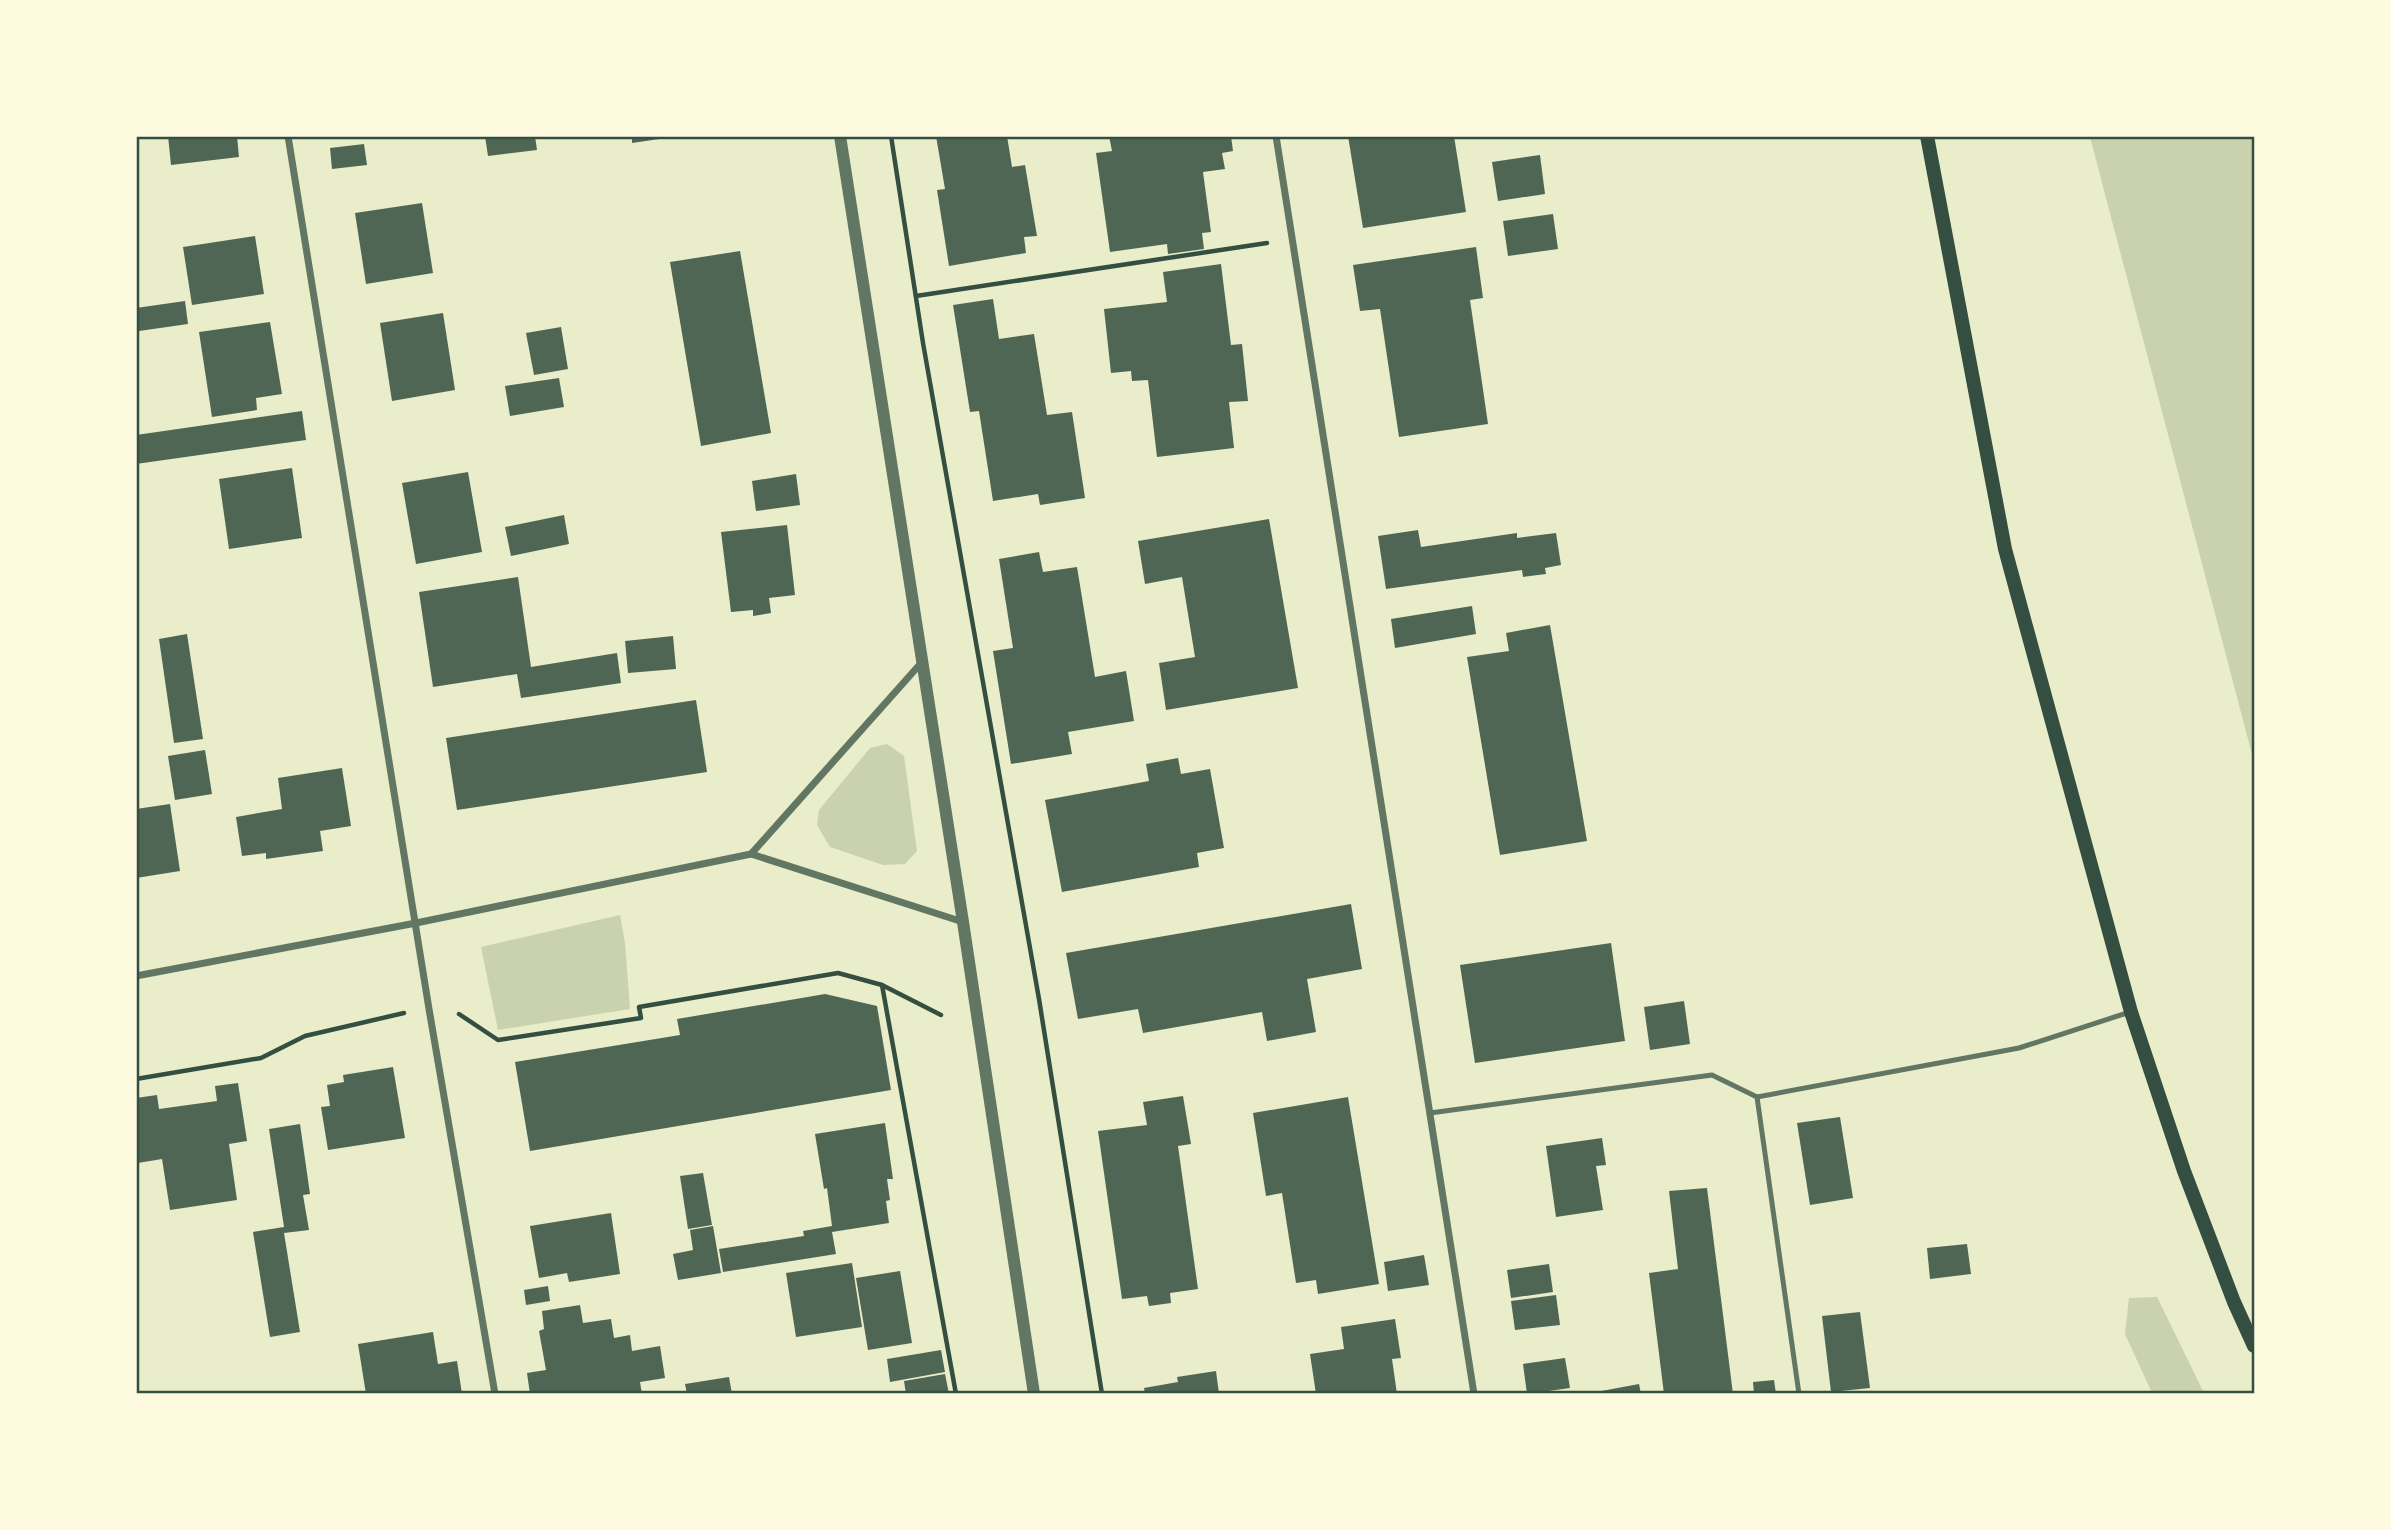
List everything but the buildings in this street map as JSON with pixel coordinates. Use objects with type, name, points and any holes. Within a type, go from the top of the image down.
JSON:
[{"type":"main road","points":[[1927,136],[2005,550],[2131,1012],[2183,1171],[2234,1302],[2255,1346]]},
{"type":"street","points":[[288,136],[429,1009],[495,1394]]},
{"type":"street","points":[[840,136],[1034,1394]]},
{"type":"street","points":[[1276,136],[1474,1394]]},
{"type":"street","points":[[751,854],[922,662]]},
{"type":"street","points":[[136,976],[416,923],[751,854],[963,922]]},
{"type":"lane","points":[[1430,1113],[1712,1075],[1757,1097],[2019,1048],[2131,1012]]},
{"type":"lane","points":[[1757,1097],[1799,1394]]},
{"type":"path","points":[[891,136],[916,296],[1037,985],[1102,1394]]},
{"type":"path","points":[[916,296],[1292,239]]},
{"type":"path","points":[[136,1079],[261,1058],[305,1036],[446,1006],[498,1040],[642,1018],[639,1007],[838,973],[882,985],[941,1014]]},
{"type":"path","points":[[882,985],[956,1394]]},
{"type":"green space","points":[[2090,137],[2254,137],[2254,762]]},
{"type":"green space","points":[[887,744],[904,756],[917,851],[905,864],[883,865],[830,847],[817,825],[819,810],[870,748]]},
{"type":"green space","points":[[620,915],[630,1009],[498,1030],[481,947]]},
{"type":"green space","points":[[2157,1297],[2204,1393],[2152,1393],[2125,1334],[2129,1298]]}]
